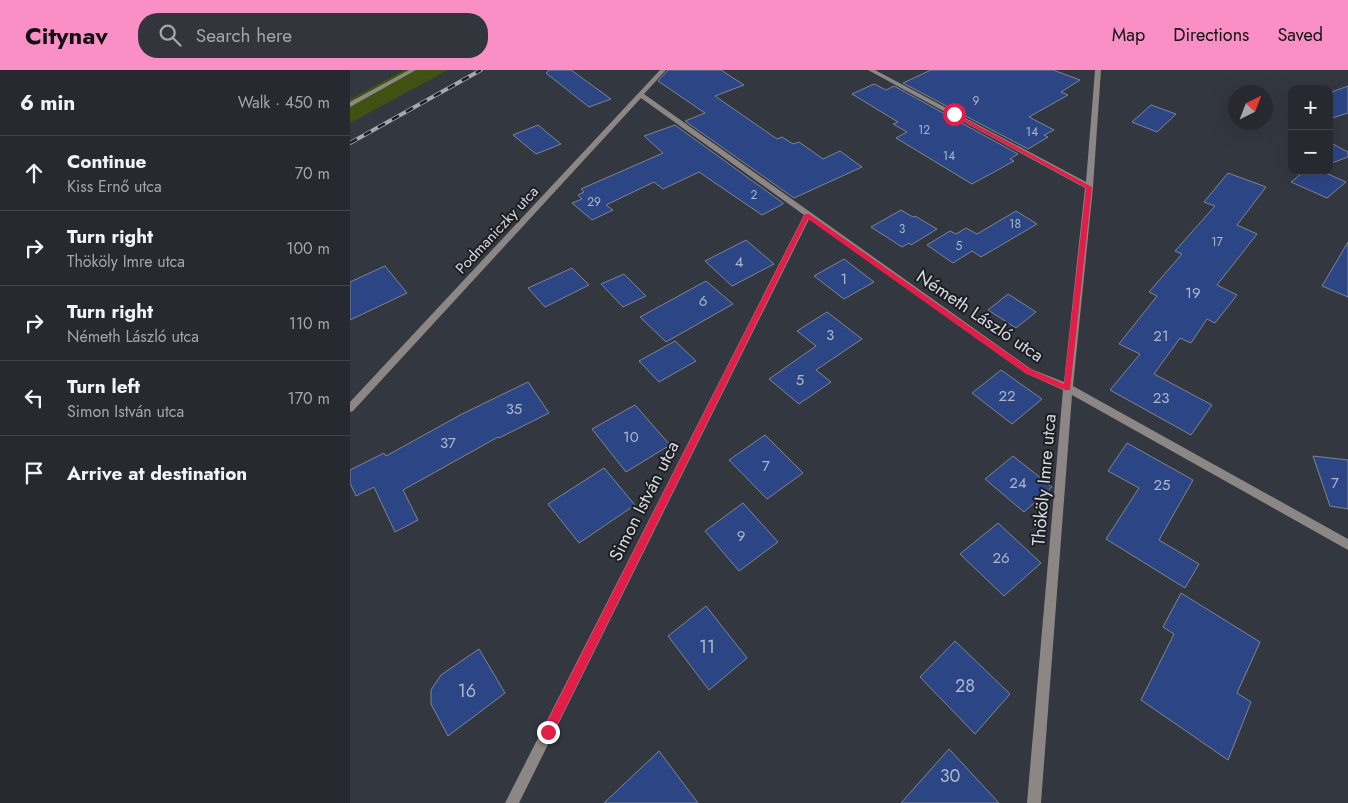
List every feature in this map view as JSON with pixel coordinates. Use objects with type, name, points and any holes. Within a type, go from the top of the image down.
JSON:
[{"type":"street","points":[[350,105],[413,70]]},
{"type":"street","name":"Podmaniczky utca","points":[[350,408],[663,70]]},
{"type":"street","points":[[871,70],[1089,187]]},
{"type":"street","name":"Thököly Imre utca","points":[[1034,803],[1068,388],[1089,187],[1098,70]]},
{"type":"street","name":"Németh László utca","points":[[641,95],[1028,371],[1068,388],[1348,545]]},
{"type":"street","name":"Simon István utca","points":[[512,803],[807,215]]},
{"type":"green space","points":[[404,70],[448,70],[350,123],[350,99]]},
{"type":"building","points":[[549,70],[571,70],[611,99],[589,107],[546,73]]},
{"type":"building","points":[[668,70],[721,70],[744,85],[715,96],[777,139],[782,137],[793,144],[799,142],[823,159],[840,151],[862,167],[794,198],[685,121],[705,113],[658,81]]},
{"type":"building","points":[[931,70],[1053,70],[1080,80],[1061,92],[1068,95],[1029,117],[1054,130],[1044,135],[1048,137],[1028,149],[903,83]]},
{"type":"building","points":[[874,84],[886,90],[894,86],[1018,154],[1010,159],[1014,161],[972,184],[896,138],[907,132],[893,124],[898,122],[852,94]]},
{"type":"building","points":[[1348,86],[1348,113],[1333,118],[1333,92]]},
{"type":"building","points":[[1151,105],[1176,114],[1157,132],[1132,122]]},
{"type":"building","points":[[538,125],[561,144],[536,154],[513,135]]},
{"type":"building","points":[[675,125],[783,204],[762,215],[699,172],[663,189],[654,182],[606,205],[613,210],[592,220],[572,203],[582,199],[578,195],[584,192],[581,189],[663,153],[644,136]]},
{"type":"building","points":[[1333,144],[1348,152],[1348,157],[1333,163]]},
{"type":"building","points":[[1228,173],[1266,187],[1237,225],[1257,234],[1217,285],[1237,295],[1215,323],[1207,319],[1191,343],[1180,338],[1154,374],[1212,405],[1191,435],[1110,390],[1140,354],[1119,344],[1157,296],[1149,292],[1182,254],[1175,251],[1215,206],[1204,202]]},
{"type":"building","points":[[1300,175],[1330,175],[1346,182],[1327,198],[1291,182]]},
{"type":"building","points":[[901,210],[937,229],[911,245],[909,243],[902,247],[871,227]]},
{"type":"building","points":[[1016,211],[1037,224],[981,257],[972,251],[953,263],[927,245],[950,231],[956,234],[966,228],[977,234]]},
{"type":"building","points":[[746,240],[774,264],[732,286],[705,261]]},
{"type":"building","points":[[1348,242],[1348,297],[1322,286]]},
{"type":"building","points":[[844,259],[874,282],[844,299],[814,276]]},
{"type":"building","points":[[385,266],[407,293],[350,320],[350,282]]},
{"type":"building","points":[[572,268],[589,285],[545,307],[528,288]]},
{"type":"building","points":[[624,274],[646,296],[623,307],[601,284]]},
{"type":"building","points":[[706,281],[733,304],[666,342],[640,317]]},
{"type":"building","points":[[1008,294],[1036,312],[1016,328],[988,310]]},
{"type":"building","points":[[827,312],[862,339],[816,370],[831,382],[799,404],[769,379],[816,346],[797,331]]},
{"type":"building","points":[[675,341],[696,361],[659,382],[639,361]]},
{"type":"building","points":[[1001,370],[1042,399],[1012,424],[972,393]]},
{"type":"building","points":[[528,382],[549,413],[498,437],[403,490],[418,520],[395,532],[374,487],[356,496],[350,483],[350,470],[384,453],[386,456],[462,414]]},
{"type":"building","points":[[635,405],[670,445],[626,472],[592,429]]},
{"type":"building","points":[[765,435],[803,473],[767,499],[729,460]]},
{"type":"building","points":[[1127,443],[1193,480],[1159,540],[1199,564],[1185,588],[1106,539],[1139,488],[1108,471]]},
{"type":"building","points":[[1013,456],[1052,487],[1024,512],[985,479]]},
{"type":"building","points":[[1313,456],[1348,460],[1348,509],[1330,506]]},
{"type":"building","points":[[604,468],[635,505],[579,543],[548,504]]},
{"type":"building","points":[[743,503],[778,542],[739,571],[705,531]]},
{"type":"building","points":[[998,523],[1041,563],[1004,596],[960,554]]},
{"type":"building","points":[[1181,593],[1260,642],[1237,693],[1251,702],[1228,760],[1141,700],[1174,634],[1163,627]]},
{"type":"building","points":[[706,606],[747,658],[709,690],[668,636]]},
{"type":"building","points":[[955,641],[1010,694],[975,734],[920,677]]},
{"type":"building","points":[[479,649],[505,693],[448,736],[431,704],[431,690],[441,675]]},
{"type":"building","points":[[949,749],[999,803],[901,803]]},
{"type":"building","points":[[659,751],[698,803],[604,803]]},
{"type":"railway","points":[[350,143],[481,70]]},
{"type":"route","points":[[548,732],[807,215],[1028,371],[1068,388],[1089,187],[954,114]]}]
